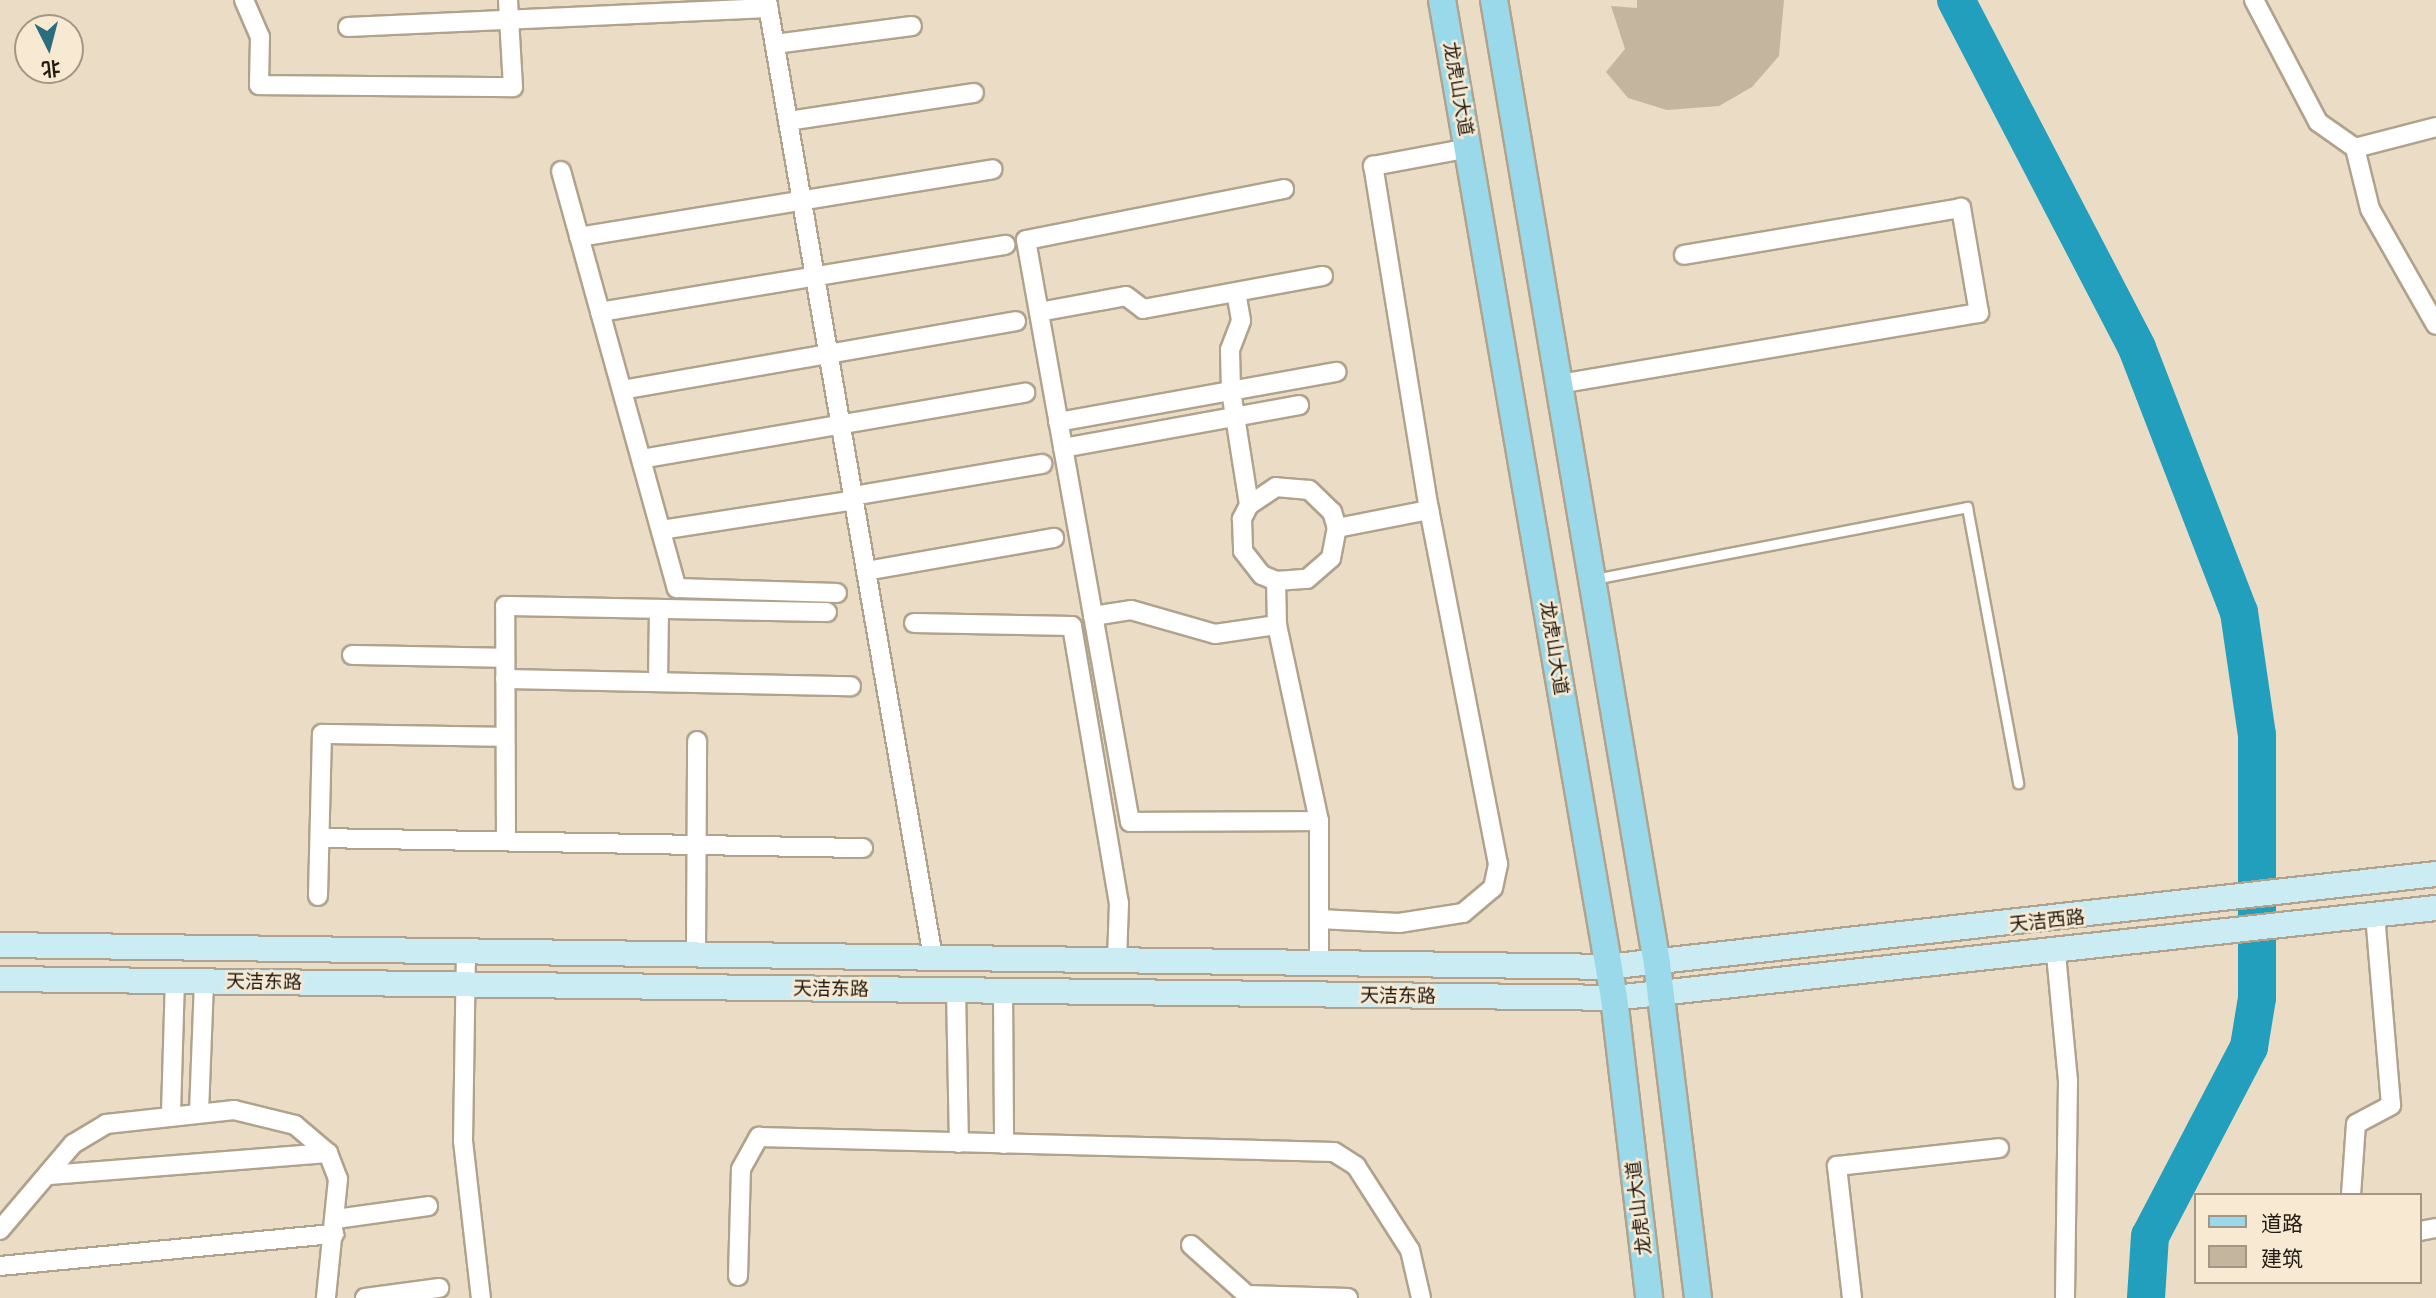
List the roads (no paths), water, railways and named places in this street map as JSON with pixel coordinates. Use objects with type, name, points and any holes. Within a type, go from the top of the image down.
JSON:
[{"type":"main road","name":"龙虎山大道","points":[[1442,0],[1614,998],[1649,1298]]},
{"type":"main road","points":[[1494,0],[1657,964],[1698,1298]]},
{"type":"main road","name":"天洁西路","points":[[1657,964],[2143,911],[2436,874]]},
{"type":"main road","points":[[2367,918],[2436,908]]},
{"type":"main road","name":"天洁西路","points":[[1661,995],[2367,918]]},
{"type":"main road","name":"天洁东路","points":[[0,945],[1607,967],[1657,964]]},
{"type":"main road","name":"天洁东路","points":[[0,979],[1614,998],[1661,995]]},
{"type":"street","points":[[244,0],[260,37],[259,85],[513,87],[508,0]]},
{"type":"street","points":[[2254,0],[2318,122],[2355,148],[2370,209],[2436,326]]},
{"type":"street","points":[[348,27],[768,4],[933,957]]},
{"type":"street","points":[[775,44],[912,26]]},
{"type":"street","points":[[788,121],[974,93]]},
{"type":"street","points":[[2355,148],[2436,127]]},
{"type":"street","points":[[1319,919],[1399,923],[1463,913],[1493,888],[1498,864],[1429,510],[1373,166],[1469,148]]},
{"type":"street","points":[[579,237],[992,169]]},
{"type":"street","points":[[561,171],[677,588],[837,593]]},
{"type":"street","points":[[1284,189],[1026,240],[1130,822],[1319,821]]},
{"type":"street","points":[[1559,384],[1979,313],[1961,208],[1684,255]]},
{"type":"street","points":[[600,312],[1005,245]]},
{"type":"street","points":[[1039,312],[1126,296],[1143,309],[1323,276]]},
{"type":"street","points":[[1236,292],[1241,321],[1230,350],[1231,391],[1249,505],[1239,536],[1242,551],[1262,575],[1276,582],[1321,571],[1337,528],[1323,499],[1301,488],[1276,487],[1249,505]]},
{"type":"street","points":[[622,390],[1016,321]]},
{"type":"street","points":[[1058,422],[1337,372]]},
{"type":"street","points":[[641,459],[1025,393]]},
{"type":"street","points":[[1063,448],[1299,405]]},
{"type":"street","points":[[661,530],[1042,464]]},
{"type":"street","points":[[1337,528],[1429,510]]},
{"type":"street","points":[[866,571],[1054,538]]},
{"type":"street","points":[[1276,582],[1277,625],[1319,821],[1320,962]]},
{"type":"street","points":[[506,842],[505,606],[827,612]]},
{"type":"street","points":[[658,681],[659,609]]},
{"type":"street","points":[[1093,616],[1131,610],[1215,634],[1277,625]]},
{"type":"street","points":[[914,624],[1072,626],[1119,904],[1117,959]]},
{"type":"street","points":[[352,655],[505,658]]},
{"type":"street","points":[[505,678],[851,686]]},
{"type":"street","points":[[318,896],[322,734],[505,737]]},
{"type":"street","points":[[696,953],[697,741]]},
{"type":"street","points":[[320,838],[863,848]]},
{"type":"street","points":[[2351,1193],[2356,1124],[2391,1105],[2367,918]]},
{"type":"street","points":[[466,950],[463,1141],[481,1298]]},
{"type":"street","points":[[2056,954],[2068,1082],[2065,1298]]},
{"type":"street","points":[[171,1113],[175,981]]},
{"type":"street","points":[[199,1112],[204,981]]},
{"type":"street","points":[[956,990],[959,1143]]},
{"type":"street","points":[[1003,991],[1004,1143]]},
{"type":"street","points":[[0,1230],[73,1144],[106,1124],[171,1113],[234,1110],[295,1125],[328,1153],[338,1179],[326,1298]]},
{"type":"street","points":[[738,1276],[741,1170],[759,1137],[1334,1152],[1356,1166],[1410,1250],[1421,1298]]},
{"type":"street","points":[[1852,1298],[1837,1166],[1998,1148]]},
{"type":"street","points":[[49,1175],[328,1153]]},
{"type":"street","points":[[0,1266],[335,1226],[428,1206]]},
{"type":"street","points":[[1191,1245],[1247,1295],[1348,1298]]},
{"type":"street","points":[[365,1298],[439,1288]]},
{"type":"lane","points":[[1592,580],[1967,507],[2018,783]]},
{"type":"waterway","points":[[1956,0],[2137,348],[2239,612],[2257,735],[2257,998],[2249,1047],[2150,1236],[2146,1298]]}]
